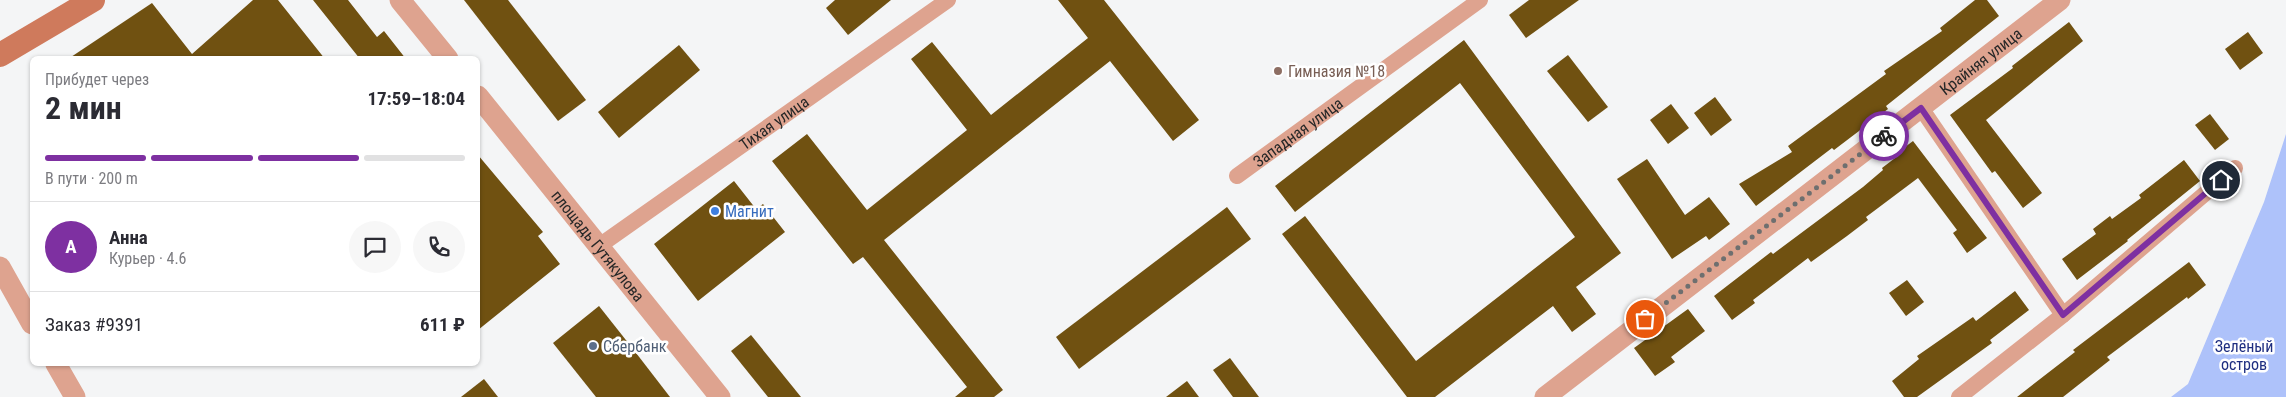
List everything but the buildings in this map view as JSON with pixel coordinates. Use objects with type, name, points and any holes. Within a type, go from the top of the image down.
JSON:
[{"type":"main road","points":[[0,55],[93,0]]},
{"type":"street","points":[[400,0],[446,56]]},
{"type":"street","name":"Тихая улица","points":[[599,246],[948,0]]},
{"type":"street","name":"Западная улица","points":[[1237,176],[1480,0]]},
{"type":"street","name":"Крайняя улица","points":[[1545,397],[2060,0]]},
{"type":"street","name":"площадь Гутякулова","points":[[480,98],[720,397]]},
{"type":"street","points":[[1921,108],[2063,315]]},
{"type":"street","points":[[1959,397],[2063,315],[2235,168]]},
{"type":"street","points":[[0,267],[30,320]]},
{"type":"street","points":[[57,366],[75,397]]},
{"type":"green space","name":"Зелёный остров","points":[[2286,134],[2286,397],[2171,397],[2188,384],[2264,202]]},
{"type":"way so far","points":[[1645,319],[1884,136]]},
{"type":"place","name":"Гимназия №18","points":[[1278,71]]},
{"type":"place","name":"Магнит","points":[[715,211]]},
{"type":"place","name":"Сбербанк","points":[[593,346]]},
{"type":"route","points":[[1884,136],[1921,108],[2063,315],[2221,180]]}]
